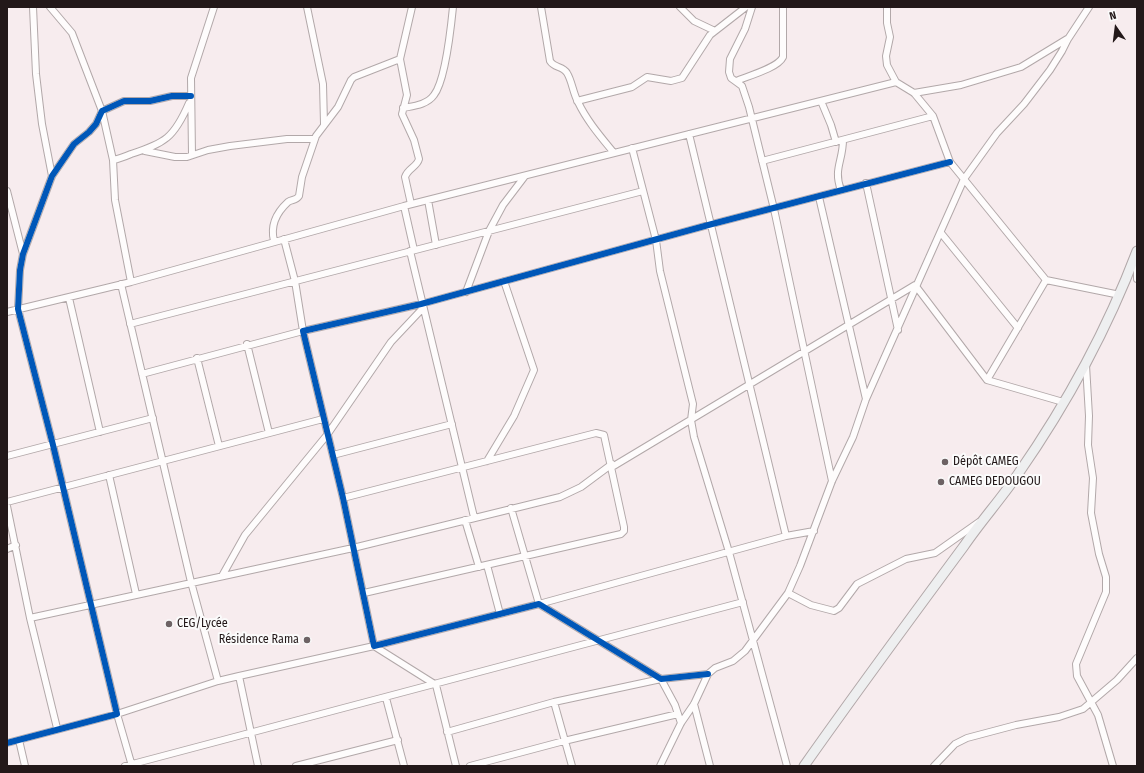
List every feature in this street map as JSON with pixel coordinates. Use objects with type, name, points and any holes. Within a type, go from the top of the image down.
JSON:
[{"type":"main road","points":[[804,766],[983,519],[1017,475],[1064,402],[1078,377],[1120,295],[1137,251]]},
{"type":"street","points":[[33,7],[36,74],[42,124],[52,176]]},
{"type":"street","points":[[50,7],[72,33],[102,111],[113,160],[115,200],[131,282]]},
{"type":"street","points":[[192,155],[191,78],[214,7]]},
{"type":"street","points":[[306,7],[323,84],[324,124]]},
{"type":"street","points":[[412,7],[400,59],[407,95],[402,114],[420,159],[417,164],[406,173],[405,176],[412,204]]},
{"type":"street","points":[[403,108],[420,105],[434,95],[446,56],[453,7]]},
{"type":"street","points":[[541,7],[550,61],[552,64],[563,68],[567,72],[577,101],[595,130],[614,153]]},
{"type":"street","points":[[680,7],[694,21],[715,31]]},
{"type":"street","points":[[577,101],[632,87],[647,77],[671,81],[682,78],[699,51],[715,31],[746,7]]},
{"type":"street","points":[[752,7],[745,29],[728,64],[730,75],[745,93],[752,118],[774,209],[832,481]]},
{"type":"street","points":[[736,81],[768,69],[781,61],[783,57],[783,7]]},
{"type":"street","points":[[887,7],[887,23],[890,37],[886,56],[888,65],[896,82],[914,93],[933,116],[950,162],[1046,280],[1120,295]]},
{"type":"street","points":[[659,766],[681,723],[694,704],[708,674],[715,668],[737,658],[753,642],[788,594],[866,399],[898,330],[915,285],[941,233],[964,179],[997,133],[1024,104],[1050,70],[1089,7]]},
{"type":"street","points":[[914,93],[961,85],[1021,67],[1068,39]]},
{"type":"street","points":[[274,241],[272,224],[276,216],[288,203],[297,199],[299,196],[302,177],[314,139],[338,107],[354,77],[400,59]]},
{"type":"street","points":[[7,312],[131,282],[404,206],[896,82]]},
{"type":"street","points":[[191,98],[172,96],[155,100],[124,101],[102,111],[96,124],[90,132],[74,144],[52,176],[23,254],[20,270],[18,309],[53,445],[130,765],[252,734],[743,602]]},
{"type":"street","points":[[113,160],[157,146],[168,138],[182,122],[191,98]]},
{"type":"street","points":[[821,101],[836,142]]},
{"type":"street","points":[[762,161],[933,116]]},
{"type":"street","points":[[689,134],[712,224],[786,536]]},
{"type":"street","points":[[145,150],[175,157],[192,155],[230,146],[287,138],[314,139]]},
{"type":"street","points":[[841,190],[836,174],[841,158],[842,140]]},
{"type":"street","points":[[632,148],[656,240],[660,271],[693,404],[692,420],[694,437],[729,552],[787,766]]},
{"type":"street","points":[[142,374],[247,344],[422,306],[504,281],[712,224],[950,162]]},
{"type":"street","points":[[466,292],[489,231],[504,205],[525,176]]},
{"type":"street","points":[[866,183],[898,330]]},
{"type":"street","points":[[7,191],[23,254]]},
{"type":"street","points":[[130,324],[643,191]]},
{"type":"street","points":[[819,197],[866,399]]},
{"type":"street","points":[[428,200],[436,244]]},
{"type":"street","points":[[404,206],[422,306],[474,517]]},
{"type":"street","points":[[941,233],[1018,328]]},
{"type":"street","points":[[284,239],[295,281],[303,331],[323,419],[343,498],[374,646],[436,685],[456,766]]},
{"type":"street","points":[[1137,267],[1137,280]]},
{"type":"street","points":[[987,380],[1046,280]]},
{"type":"street","points":[[487,460],[514,416],[534,370],[504,281]]},
{"type":"street","points":[[121,284],[191,582],[218,681]]},
{"type":"street","points":[[30,618],[353,548],[566,494],[581,487],[612,466],[692,420],[915,285]]},
{"type":"street","points":[[915,285],[987,380],[1064,402]]},
{"type":"street","points":[[69,298],[100,432]]},
{"type":"street","points":[[222,576],[245,535],[327,435],[391,342],[422,306]]},
{"type":"street","points":[[1113,766],[1098,715],[1077,676],[1076,664],[1106,592],[1107,585],[1106,577],[1098,554],[1091,513],[1092,478],[1088,445],[1089,416],[1085,367],[1114,307]]},
{"type":"street","points":[[247,344],[269,433]]},
{"type":"street","points":[[197,358],[219,446]]},
{"type":"street","points":[[7,456],[153,418]]},
{"type":"street","points":[[7,502],[323,419]]},
{"type":"street","points":[[333,455],[452,424]]},
{"type":"street","points":[[343,498],[487,460],[600,433],[604,435],[612,466],[624,527],[622,534],[364,593]]},
{"type":"street","points":[[109,475],[136,594]]},
{"type":"street","points":[[7,506],[30,618],[57,728]]},
{"type":"street","points":[[511,508],[539,604],[661,679],[675,705],[681,723]]},
{"type":"street","points":[[788,594],[811,605],[834,611],[857,584],[906,559],[935,553],[983,519]]},
{"type":"street","points":[[465,520],[478,567]]},
{"type":"street","points":[[7,743],[57,728],[117,714],[218,681],[374,646],[539,604],[786,536],[814,531]]},
{"type":"street","points":[[7,549],[16,545]]},
{"type":"street","points":[[487,565],[500,614]]},
{"type":"street","points":[[934,766],[955,744],[967,738],[1016,725],[1069,715],[1092,703],[1117,680],[1137,658]]},
{"type":"street","points":[[447,732],[554,702],[661,679],[708,674]]},
{"type":"street","points":[[239,676],[258,766]]},
{"type":"street","points":[[386,698],[404,766]]},
{"type":"street","points":[[554,702],[572,766]]},
{"type":"street","points":[[694,704],[710,766]]},
{"type":"street","points":[[470,766],[564,741],[678,714]]},
{"type":"street","points":[[19,740],[25,766]]},
{"type":"street","points":[[296,766],[398,740]]},
{"type":"cycle path","points":[[7,743],[117,714],[53,445],[18,309],[20,270],[23,254],[52,176],[74,144],[89,132],[96,124],[102,111],[124,101],[150,101],[172,96],[191,96]]},
{"type":"cycle path","points":[[708,674],[661,679],[539,604],[374,646],[343,498],[303,331],[421,304],[712,224],[950,162]]},
{"type":"place","name":"Dépôt CAMEG","points":[[945,462]]},
{"type":"place","name":"CAMEG DEDOUGOU","points":[[941,482]]},
{"type":"place","name":"CEG/Lycée","points":[[169,624]]},
{"type":"place","name":"Résidence Rama","points":[[307,640]]}]
